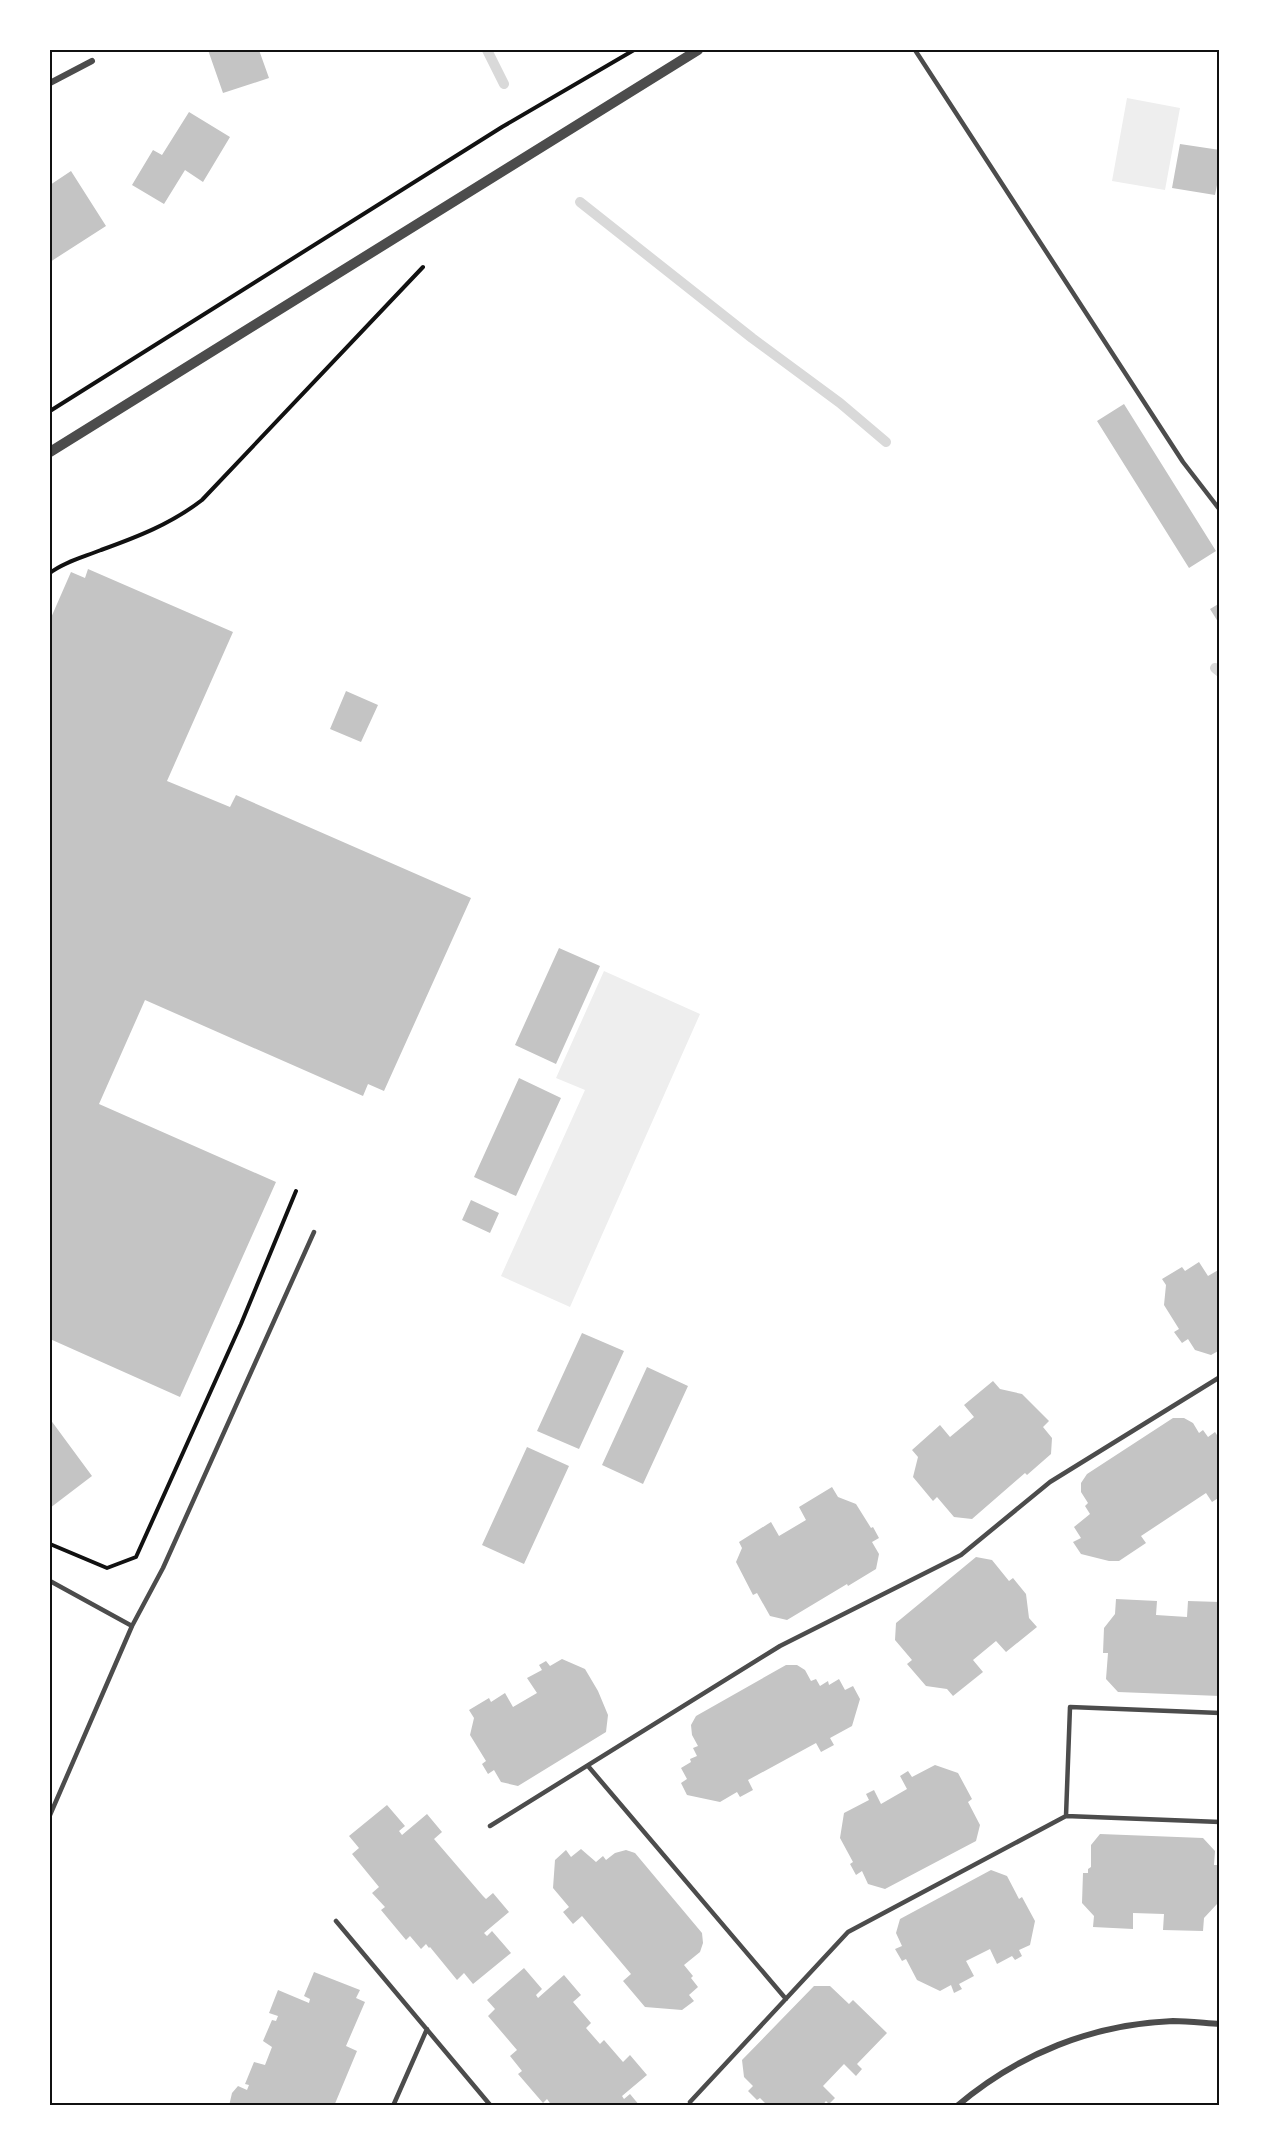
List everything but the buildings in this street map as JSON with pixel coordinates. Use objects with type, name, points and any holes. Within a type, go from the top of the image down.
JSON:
[{"type":"street","points":[[50,452],[698,50]]},
{"type":"street","points":[[50,83],[92,61]]},
{"type":"street","points":[[957,2106],[975,2090],[1021,2061],[1069,2040],[1121,2026],[1174,2021],[1220,2024]]},
{"type":"lane","points":[[915,50],[1177,452],[1220,510]]},
{"type":"lane","points":[[50,1815],[132,1626],[163,1568],[314,1232]]},
{"type":"lane","points":[[490,1826],[780,1646],[961,1555],[1050,1482],[1220,1377]]},
{"type":"lane","points":[[50,1581],[132,1626]]},
{"type":"lane","points":[[1066,1816],[1070,1707],[1220,1713]]},
{"type":"lane","points":[[588,1766],[786,1999]]},
{"type":"lane","points":[[690,2102],[848,1932],[1066,1816],[1220,1822]]},
{"type":"lane","points":[[336,1921],[491,2106]]},
{"type":"lane","points":[[393,2106],[427,2029]]},
{"type":"path","points":[[50,411],[502,127],[634,50]]},
{"type":"path","points":[[50,573],[73,561],[165,525],[202,500],[423,267]]},
{"type":"path","points":[[50,1544],[107,1568],[136,1557],[242,1324],[296,1191]]},
{"type":"shaded area","points":[[1127,98],[1180,108],[1165,190],[1112,181]]},
{"type":"shaded area","points":[[604,971],[700,1014],[570,1307],[501,1276],[585,1090],[556,1078]]},
{"type":"waterway","points":[[487,50],[504,84]]},
{"type":"waterway","points":[[580,202],[752,338],[840,403],[886,442]]},
{"type":"waterway","points":[[1215,668],[1220,672]]}]
